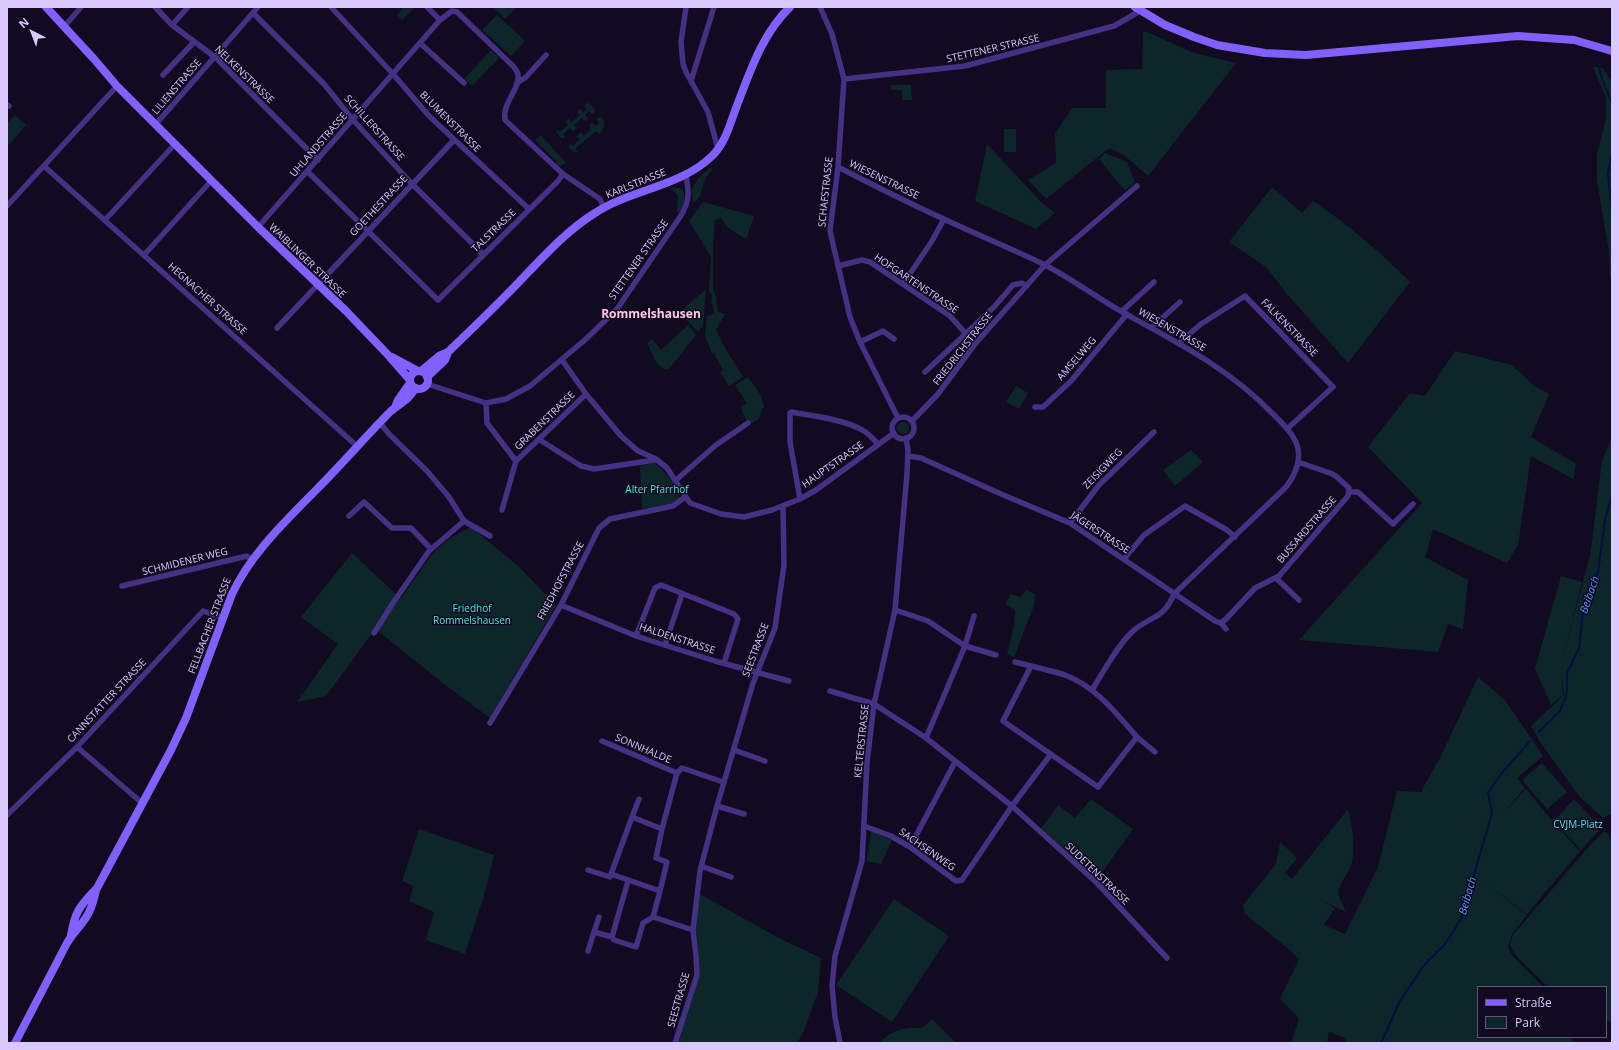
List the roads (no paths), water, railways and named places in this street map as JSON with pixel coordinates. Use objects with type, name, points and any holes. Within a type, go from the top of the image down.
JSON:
[{"type":"main road","name":"WAIBLINGER STRASSE","points":[[46,7],[116,86],[390,356],[412,384]]},
{"type":"main road","name":"KARLSTRASSE","points":[[412,384],[412,374],[423,376],[445,360],[448,352],[557,243],[577,225],[604,208],[637,193],[686,175],[698,168],[718,149],[728,131],[763,42],[779,19],[790,7]]},
{"type":"main road","points":[[1138,9],[1165,26],[1217,45],[1265,53],[1306,55],[1518,36],[1550,38],[1586,43],[1612,51]]},
{"type":"main road","name":"WAIBLINGER STRASSE","points":[[390,356],[423,376]]},
{"type":"main road","points":[[412,384],[424,387],[423,376]]},
{"type":"main road","name":"FELLBACHER STRASSE","points":[[15,1043],[70,937],[74,916],[81,905],[96,890],[171,750],[186,718],[223,618],[241,576],[252,560],[288,519],[358,447],[396,405],[398,400],[412,384]]},
{"type":"street","points":[[64,27],[81,7]]},
{"type":"street","name":"NELKENSTRASSE","points":[[155,7],[172,25],[215,57],[318,160]]},
{"type":"street","points":[[172,25],[188,7]]},
{"type":"street","name":"LILIENSTRASSE","points":[[156,124],[258,7]]},
{"type":"street","name":"BLUMENSTRASSE","points":[[331,7],[393,74],[429,116],[529,209]]},
{"type":"street","points":[[427,7],[440,20],[452,11],[457,12],[514,67],[519,76],[505,108],[505,120],[562,174],[600,199],[604,208]]},
{"type":"street","points":[[686,7],[681,42],[683,64],[708,112],[718,149]]},
{"type":"street","points":[[691,81],[714,7]]},
{"type":"street","name":"SCHAFSTRASSE","points":[[820,7],[832,34],[844,79],[838,167],[830,231],[850,317],[860,342],[898,418]]},
{"type":"street","name":"STETTENER STRASSE","points":[[844,79],[965,66],[1114,26],[1138,9]]},
{"type":"street","name":"SCHILLERSTRASSE","points":[[253,13],[324,84],[353,120],[412,184],[483,254]]},
{"type":"street","name":"UHLANDSTRASSE","points":[[258,227],[308,172],[440,20]]},
{"type":"street","points":[[163,75],[194,42]]},
{"type":"street","points":[[420,43],[464,84]]},
{"type":"street","points":[[517,83],[526,77],[546,55]]},
{"type":"street","points":[[7,206],[116,86]]},
{"type":"street","name":"GOETHESTRASSE","points":[[277,328],[454,140]]},
{"type":"street","points":[[105,220],[175,144]]},
{"type":"street","name":"HEGNACHER STRASSE","points":[[44,166],[358,447]]},
{"type":"street","name":"WIESENSTRASSE","points":[[838,167],[944,220],[1044,265],[1124,313],[1179,343],[1243,385],[1257,397],[1287,429],[1297,446],[1298,462],[1293,478],[1286,487],[1174,594],[1164,611],[1128,636],[1113,656],[1092,690]]},
{"type":"street","points":[[308,172],[368,232]]},
{"type":"street","name":"TALSTRASSE","points":[[368,232],[438,300],[558,181],[562,174]]},
{"type":"street","name":"STETTENER STRASSE","points":[[562,360],[616,309],[670,234],[687,204],[689,192],[686,175]]},
{"type":"street","points":[[144,255],[211,181]]},
{"type":"street","name":"FRIEDRICHSTRASSE","points":[[912,421],[938,394],[975,344],[1044,265],[1137,186]]},
{"type":"street","points":[[903,284],[944,220]]},
{"type":"street","name":"HOFGARTENSTRASSE","points":[[838,266],[862,260],[870,262],[950,316],[966,332],[975,344]]},
{"type":"street","name":"AMSELWEG","points":[[1035,406],[1043,407],[1072,381],[1124,313],[1154,282]]},
{"type":"street","name":"FRIEDRICHSTRASSE","points":[[926,372],[994,306],[1013,285],[1022,283],[1027,286]]},
{"type":"street","name":"FALKENSTRASSE","points":[[1179,343],[1201,324],[1245,296],[1333,387],[1287,429]]},
{"type":"street","points":[[1151,328],[1180,302]]},
{"type":"street","points":[[860,342],[883,331],[894,339]]},
{"type":"street","name":"HAUPTSTRASSE","points":[[562,360],[586,394],[629,444],[638,451],[656,460],[666,468],[676,480],[690,503],[721,514],[744,517],[783,506],[800,499],[816,490],[894,433]]},
{"type":"street","name":"WAIBLINGER STRASSE","points":[[423,376],[486,403],[506,399],[530,386],[562,360]]},
{"type":"street","name":"GRABENSTRASSE","points":[[516,461],[540,440],[586,394]]},
{"type":"street","points":[[486,403],[487,423],[516,461],[502,510]]},
{"type":"street","points":[[800,499],[790,442],[790,413],[792,412],[839,421],[865,432],[878,444]]},
{"type":"street","points":[[904,417],[912,421],[914,426],[911,435],[906,438],[898,438],[892,429],[893,424],[898,418],[904,417]]},
{"type":"street","points":[[380,422],[389,434],[427,471],[449,497],[464,521],[490,536]]},
{"type":"street","points":[[676,480],[716,445],[748,423]]},
{"type":"street","name":"ZEISIGWEG","points":[[1070,523],[1099,485],[1154,432]]},
{"type":"street","name":"KELTERSTRASSE","points":[[840,1043],[835,1017],[832,986],[835,956],[862,861],[867,763],[874,704],[895,610],[908,456],[906,438]]},
{"type":"street","points":[[540,440],[581,466],[594,469],[656,460]]},
{"type":"street","name":"JÄGERSTRASSE","points":[[908,456],[922,458],[1070,523],[1174,594],[1215,621],[1221,623],[1226,630]]},
{"type":"street","name":"BUSSARDSTRASSE","points":[[1221,623],[1255,588],[1276,578],[1345,501],[1349,492],[1346,484],[1336,476],[1298,462]]},
{"type":"street","name":"BUSSARDSTRASSE","points":[[1349,492],[1358,492],[1393,524],[1413,504]]},
{"type":"street","name":"FRIEDHOFSTRASSE","points":[[490,724],[561,605],[599,528],[610,519],[673,506],[685,497]]},
{"type":"street","points":[[349,516],[364,502],[392,528],[411,528],[431,549]]},
{"type":"street","name":"SEESTRASSE","points":[[675,1043],[697,975],[693,930],[701,866],[723,782],[734,750],[756,673],[776,628],[784,565],[785,545],[783,506]]},
{"type":"street","points":[[1124,559],[1144,534],[1185,506],[1227,530],[1235,537]]},
{"type":"street","points":[[374,634],[392,603],[431,549],[464,521]]},
{"type":"street","name":"SCHMIDENER WEG","points":[[122,586],[247,556],[252,560]]},
{"type":"street","name":"BUSSARDSTRASSE","points":[[1276,578],[1299,600]]},
{"type":"street","points":[[636,636],[656,588],[661,585],[734,614],[738,619],[724,663]]},
{"type":"street","points":[[665,645],[682,594]]},
{"type":"street","name":"HALDENSTRASSE","points":[[561,605],[636,636],[789,682]]},
{"type":"street","points":[[895,610],[928,620],[965,646],[996,655]]},
{"type":"street","name":"CANNSTATTER STRASSE","points":[[7,815],[77,747],[203,611],[223,618]]},
{"type":"street","points":[[926,738],[965,646],[974,616]]},
{"type":"street","points":[[1015,662],[1065,675],[1092,690],[1114,710],[1137,737],[1155,752]]},
{"type":"street","points":[[1031,666],[1003,720],[1098,787],[1137,737]]},
{"type":"street","points":[[830,691],[874,704]]},
{"type":"street","name":"SUDETENSTRASSE","points":[[874,704],[926,738],[1012,806],[1097,883],[1167,958]]},
{"type":"street","name":"SONNHALDE","points":[[602,741],[677,773]]},
{"type":"street","points":[[77,747],[142,803]]},
{"type":"street","points":[[734,750],[765,761]]},
{"type":"street","points":[[1012,806],[1051,754]]},
{"type":"street","points":[[910,847],[956,762]]},
{"type":"street","name":"SONNHALDE","points":[[660,891],[667,862],[656,858],[677,773],[682,768],[723,782]]},
{"type":"street","points":[[588,870],[610,877],[639,799]]},
{"type":"street","points":[[717,806],[744,814]]},
{"type":"street","name":"SACHSENWEG","points":[[864,826],[891,836],[910,847],[956,881],[962,880],[1012,806]]},
{"type":"street","points":[[632,817],[662,829]]},
{"type":"street","points":[[701,866],[731,877]]},
{"type":"street","points":[[594,932],[612,937],[614,940],[636,947],[643,923],[653,917],[660,891],[611,874]]},
{"type":"street","points":[[612,937],[628,881]]},
{"type":"street","points":[[588,951],[599,917]]},
{"type":"street","points":[[653,917],[693,930]]},
{"type":"waterway","name":"Beibach","points":[[1603,46],[1612,27]]},
{"type":"waterway","name":"Beibach","points":[[1601,51],[1599,58],[1600,71],[1612,104]]},
{"type":"waterway","name":"Beibach","points":[[1612,154],[1608,173],[1612,213]]},
{"type":"waterway","name":"Beibach","points":[[1612,465],[1612,470]]},
{"type":"waterway","name":"Beibach","points":[[1539,732],[1560,711],[1567,693],[1567,673],[1579,648],[1583,609],[1598,572],[1605,520],[1612,495]]},
{"type":"waterway","name":"Beibach","points":[[1381,1043],[1400,1001],[1425,964],[1445,944],[1461,919],[1492,813],[1488,793],[1501,774],[1530,741]]},
{"type":"district","name":"Rommelshausen","points":[[651,315]]},
{"type":"park label","name":"Alter Pfarrhof","points":[[657,490]]},
{"type":"park label","name":"Friedhof Rommelshausen","points":[[472,614]]},
{"type":"park label","name":"CVJM-Platz","points":[[1578,825]]}]
